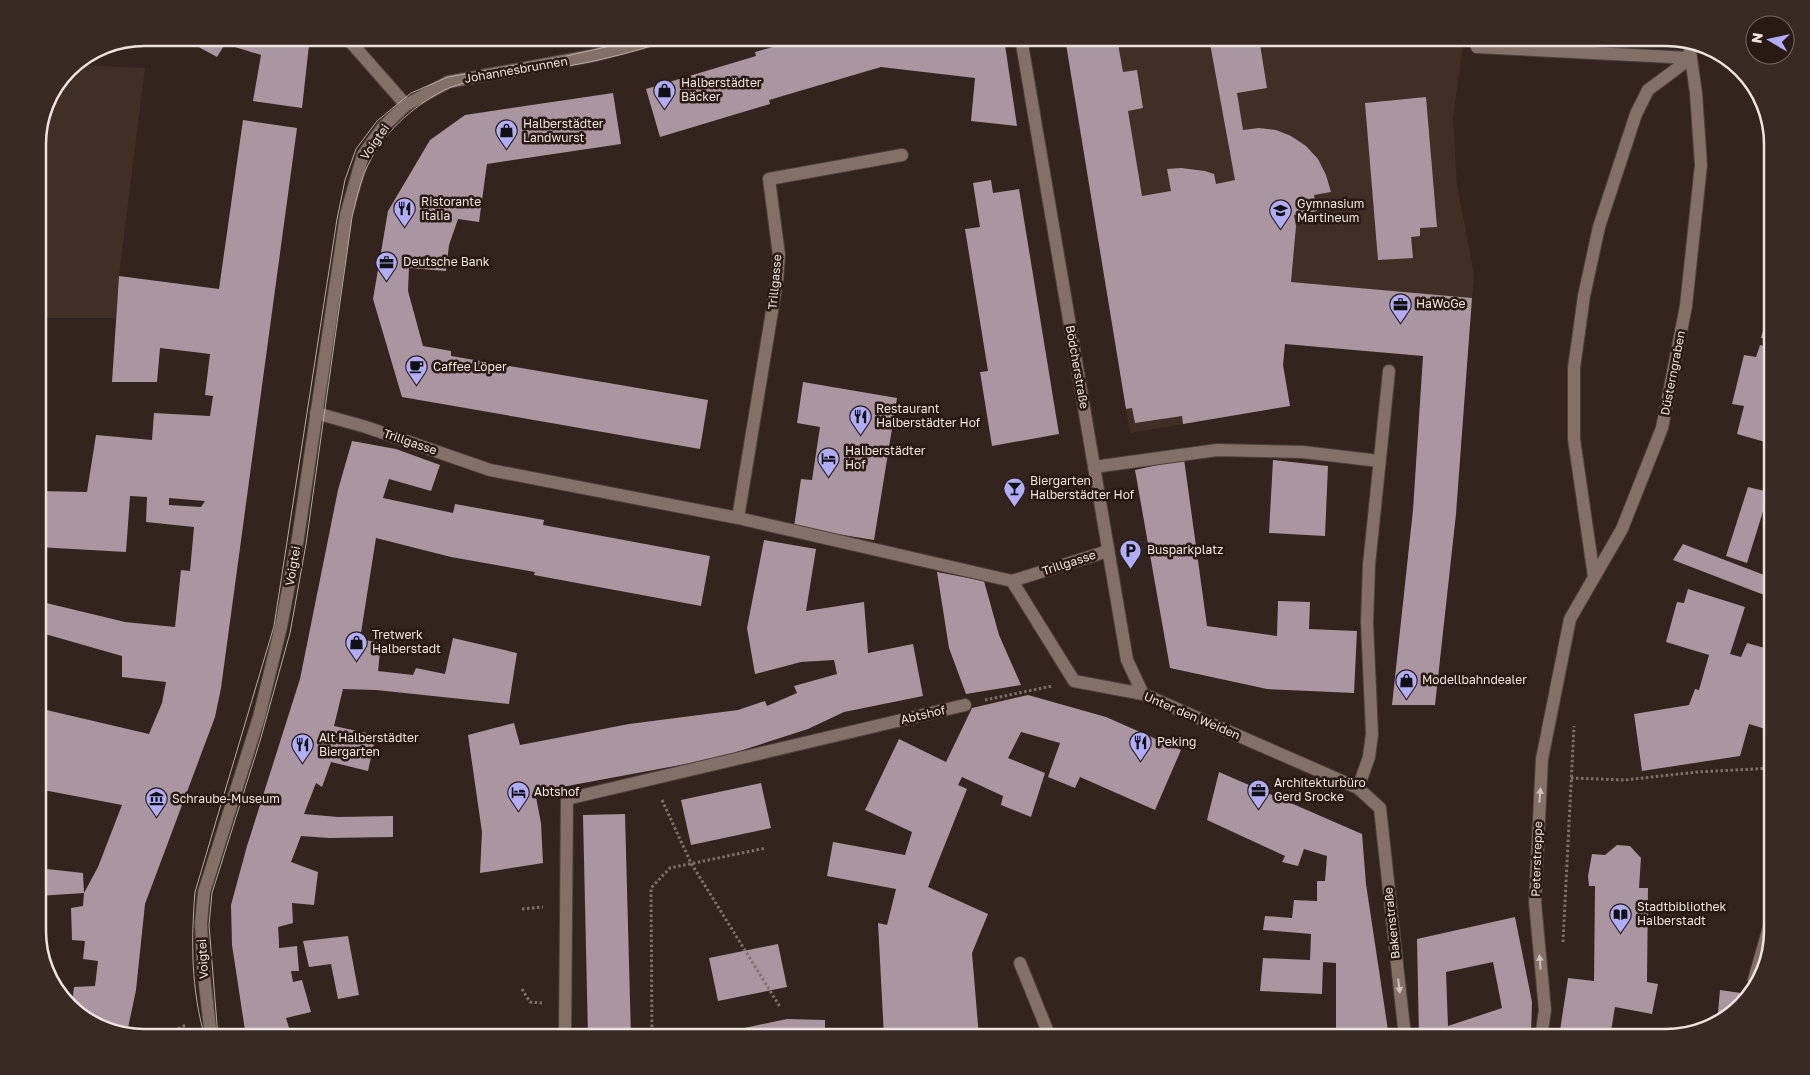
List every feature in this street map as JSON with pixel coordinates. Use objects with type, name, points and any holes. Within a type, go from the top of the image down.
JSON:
[{"type":"street","points":[[355,46],[406,105]]},
{"type":"street","name":"Johannesbrunnen","points":[[406,105],[448,82],[596,55],[629,46]]},
{"type":"street","name":"Bödcherstraße","points":[[1023,46],[1127,660],[1143,694]]},
{"type":"street","points":[[1477,46],[1691,58]]},
{"type":"street","name":"Düsterngraben","points":[[1556,681],[1570,620],[1622,529],[1662,428],[1686,306],[1701,165],[1690,50]]},
{"type":"street","points":[[1594,577],[1574,439],[1574,368],[1584,296],[1604,211],[1636,114],[1648,90],[1691,58]]},
{"type":"street","name":"Voigtei","points":[[209,1029],[201,923],[204,892],[259,717],[282,627],[346,215],[362,156],[383,127],[406,105]]},
{"type":"street","name":"Trillgasse","points":[[738,518],[777,281],[779,256],[770,179],[902,155]]},
{"type":"street","points":[[1358,788],[1369,757],[1372,734],[1368,603],[1369,565],[1388,371]]},
{"type":"street","name":"Trillgasse","points":[[316,413],[366,426],[490,470],[738,518],[1012,581],[1108,550]]},
{"type":"street","points":[[1094,467],[1217,450],[1303,452],[1380,461]]},
{"type":"street","points":[[1012,581],[1074,681]]},
{"type":"street","name":"Unter den Weiden","points":[[1074,681],[1143,694],[1358,788],[1380,808]]},
{"type":"street","name":"Peterstreppe","points":[[1542,1029],[1545,1010],[1535,902],[1542,759],[1556,681]]},
{"type":"street","name":"Abtshof","points":[[565,1029],[567,799],[965,705]]},
{"type":"street","name":"Bakenstraße","points":[[1380,808],[1404,1029]]},
{"type":"street","points":[[1020,963],[1046,1029]]},
{"type":"path","points":[[965,705],[1074,681]]},
{"type":"path","points":[[1567,888],[1574,716]]},
{"type":"path","points":[[1571,778],[1625,780],[1697,772],[1764,768]]},
{"type":"path","points":[[653,778],[691,863],[780,1007]]},
{"type":"path","points":[[652,1029],[651,888],[670,868],[766,848]]},
{"type":"path","points":[[177,1029],[207,1019]]},
{"type":"shaded area","name":"Gymnasium Martineum","points":[[1066,46],[1463,46],[1453,118],[1457,185],[1474,274],[1472,298],[1291,282],[1283,365],[1290,406],[1130,433]]},
{"type":"shaded area","points":[[87,66],[145,68],[119,276],[116,318],[46,318],[46,138],[48,125],[59,95],[75,75]]},
{"type":"building","points":[[197,46],[224,46],[217,57]]},
{"type":"building","points":[[232,46],[309,46],[302,108],[253,101],[261,55]]},
{"type":"building","points":[[776,46],[1005,46],[1017,126],[971,121],[975,78],[881,67],[769,100],[770,104],[660,137],[646,89],[756,56],[755,52]]},
{"type":"building","points":[[1066,46],[1118,46],[1123,72],[1137,70],[1143,108],[1128,111],[1142,196],[1171,191],[1167,169],[1181,168],[1205,171],[1214,174],[1216,184],[1235,180],[1210,46],[1260,46],[1267,88],[1237,93],[1243,130],[1259,128],[1276,130],[1291,136],[1306,146],[1318,159],[1326,175],[1331,192],[1314,195],[1317,211],[1294,215],[1296,226],[1291,282],[1472,298],[1456,514],[1435,705],[1392,705],[1413,510],[1423,356],[1285,344],[1283,365],[1290,406],[1183,424],[1182,416],[1135,423],[1132,408],[1126,409]]},
{"type":"building","points":[[613,93],[621,144],[487,164],[479,222],[458,219],[449,245],[446,271],[409,268],[408,291],[423,346],[451,351],[451,356],[708,400],[700,449],[402,397],[373,299],[388,211],[430,140],[465,115]]},
{"type":"building","points":[[1426,97],[1437,227],[1420,228],[1420,236],[1411,237],[1413,258],[1378,260],[1365,103]]},
{"type":"building","points":[[243,120],[297,128],[221,688],[215,717],[145,904],[136,990],[128,1027],[95,1016],[73,997],[74,987],[95,986],[98,961],[83,959],[85,941],[72,940],[71,908],[83,906],[84,893],[98,867],[122,805],[46,791],[46,710],[149,734],[162,703],[166,682],[122,677],[122,656],[46,634],[46,603],[125,622],[175,627],[181,570],[190,571],[194,527],[146,522],[147,497],[130,496],[126,552],[46,547],[46,491],[87,492],[96,435],[152,440],[154,413],[210,416],[213,396],[205,395],[210,354],[160,348],[157,382],[112,382],[119,276],[219,289]],"holes":[[[169,498],[205,501],[201,507],[169,505]]]},
{"type":"building","points":[[991,180],[993,193],[1019,189],[1059,434],[992,446],[980,372],[988,371],[965,229],[980,227],[973,183]]},
{"type":"building","points":[[1764,326],[1764,339],[1761,338]]},
{"type":"building","points":[[1760,345],[1764,346],[1764,442],[1737,434],[1744,406],[1732,404],[1744,355],[1756,357]]},
{"type":"building","points":[[803,382],[897,398],[874,540],[794,527],[801,479],[812,480],[820,427],[797,423]]},
{"type":"building","points":[[352,441],[396,449],[440,465],[431,491],[389,479],[383,498],[453,513],[455,504],[544,520],[543,525],[710,556],[701,606],[534,575],[535,572],[451,557],[376,538],[360,639],[381,643],[378,671],[413,675],[416,668],[445,674],[453,638],[517,653],[509,704],[376,690],[343,689],[334,726],[376,735],[368,771],[331,762],[322,787],[316,783],[304,814],[338,817],[393,816],[393,837],[329,838],[301,836],[291,862],[318,872],[314,905],[292,903],[293,923],[278,927],[279,948],[297,946],[299,971],[291,971],[293,982],[302,980],[311,1012],[286,1018],[289,1029],[245,1029],[232,945],[231,905],[247,846],[300,679],[338,490]]},
{"type":"building","points":[[1184,459],[1207,626],[1277,636],[1278,601],[1310,602],[1309,629],[1357,631],[1354,693],[1267,689],[1170,668],[1135,470]]},
{"type":"building","points":[[1273,460],[1328,466],[1325,536],[1269,533]]},
{"type":"building","points":[[1748,487],[1764,491],[1764,508],[1747,563],[1726,556]]},
{"type":"building","points":[[764,540],[816,549],[806,611],[864,602],[868,653],[913,644],[923,696],[844,712],[808,729],[718,758],[535,792],[541,823],[543,863],[480,873],[482,832],[468,735],[514,723],[520,745],[629,724],[738,710],[765,701],[767,706],[797,693],[794,686],[837,674],[834,660],[801,662],[755,674],[747,628]]},
{"type":"building","points":[[1683,544],[1764,575],[1764,595],[1673,560]]},
{"type":"building","points":[[937,572],[984,581],[999,635],[1021,685],[966,694],[949,648]]},
{"type":"building","points":[[1688,589],[1745,607],[1730,654],[1741,657],[1747,643],[1764,648],[1764,729],[1749,724],[1740,756],[1642,771],[1634,714],[1689,705],[1695,689],[1699,690],[1709,655],[1666,642],[1677,602],[1684,603]]},
{"type":"building","points":[[1028,695],[1106,717],[1181,750],[1155,810],[1080,777],[1075,788],[1048,777],[1060,743],[1021,732],[1008,758],[1045,773],[1031,817],[1001,805],[1003,796],[962,777],[958,785],[967,789],[928,887],[988,914],[972,953],[978,1029],[884,1029],[878,923],[887,925],[896,889],[827,876],[833,842],[905,855],[912,832],[865,810],[899,739],[946,762],[972,708]]},
{"type":"building","points":[[1219,772],[1362,834],[1366,884],[1388,1029],[1336,1029],[1336,963],[1323,962],[1322,994],[1260,991],[1263,958],[1310,960],[1311,934],[1263,930],[1265,916],[1292,918],[1294,900],[1317,901],[1317,881],[1325,881],[1327,856],[1304,849],[1298,866],[1282,862],[1285,856],[1207,820]]},
{"type":"building","points":[[761,783],[771,828],[691,845],[681,800]]},
{"type":"building","points":[[625,814],[631,1029],[588,1029],[583,815]]},
{"type":"building","name":"Stadtbibliothek Halberstadt","points":[[1617,845],[1630,846],[1641,858],[1639,888],[1648,888],[1647,982],[1658,984],[1652,1014],[1615,1007],[1611,1029],[1560,1029],[1568,978],[1594,981],[1595,886],[1589,886],[1588,876],[1592,854],[1605,855]]},
{"type":"building","points":[[46,869],[83,873],[84,893],[46,895]]},
{"type":"building","points":[[1515,917],[1532,1002],[1531,1029],[1419,1029],[1417,939]],"holes":[[[1493,962],[1502,1008],[1448,1026],[1446,972]]]},
{"type":"building","points":[[348,936],[359,995],[338,999],[331,964],[309,967],[303,941]]},
{"type":"building","points":[[778,944],[787,987],[718,1001],[709,958]]},
{"type":"building","points":[[1720,990],[1741,993],[1735,1000],[1718,1014]]},
{"type":"building","points":[[787,1019],[825,1020],[825,1029],[740,1029]]},
{"type":"tram line","points":[[203,1029],[197,1002],[193,965],[195,892],[274,626],[337,219],[345,180],[356,149],[377,121],[411,93],[448,77],[558,58],[610,46]]},
{"type":"tram line","points":[[217,1029],[209,925],[212,893],[260,741],[290,633],[306,544],[352,217],[368,166],[386,137],[404,118],[426,101],[449,88],[481,79],[590,62],[651,46]]},
{"type":"place","name":"Halberstädter Bäcker","points":[[665,109]]},
{"type":"place","name":"Halberstädter Landwurst","points":[[507,150]]},
{"type":"place","name":"Ristorante Italia","points":[[405,228]]},
{"type":"place","name":"Gymnasium Martineum","points":[[1281,230]]},
{"type":"place","name":"Deutsche Bank","points":[[387,281]]},
{"type":"place","name":"HaWoGe","points":[[1400,323]]},
{"type":"place","name":"Caffee Löper","points":[[417,386]]},
{"type":"place","name":"Restaurant Halberstädter Hof","points":[[860,435]]},
{"type":"place","name":"Halberstädter Hof","points":[[829,477]]},
{"type":"place","name":"Biergarten Halberstädter Hof","points":[[1014,507]]},
{"type":"place","name":"Busparkplatz","points":[[1131,569]]},
{"type":"place","name":"Tretwerk Halberstadt","points":[[356,661]]},
{"type":"place","name":"Modellbahndealer","points":[[1406,699]]},
{"type":"place","name":"Peking","points":[[1141,761]]},
{"type":"place","name":"Alt Halberstädter Biergarten","points":[[303,764]]},
{"type":"place","name":"Architekturbüro Gerd Srocke","points":[[1258,809]]},
{"type":"place","name":"Abtshof","points":[[518,811]]},
{"type":"place","name":"Schraube-Museum","points":[[156,818]]},
{"type":"place","name":"Stadtbibliothek Halberstadt","points":[[1621,933]]}]
